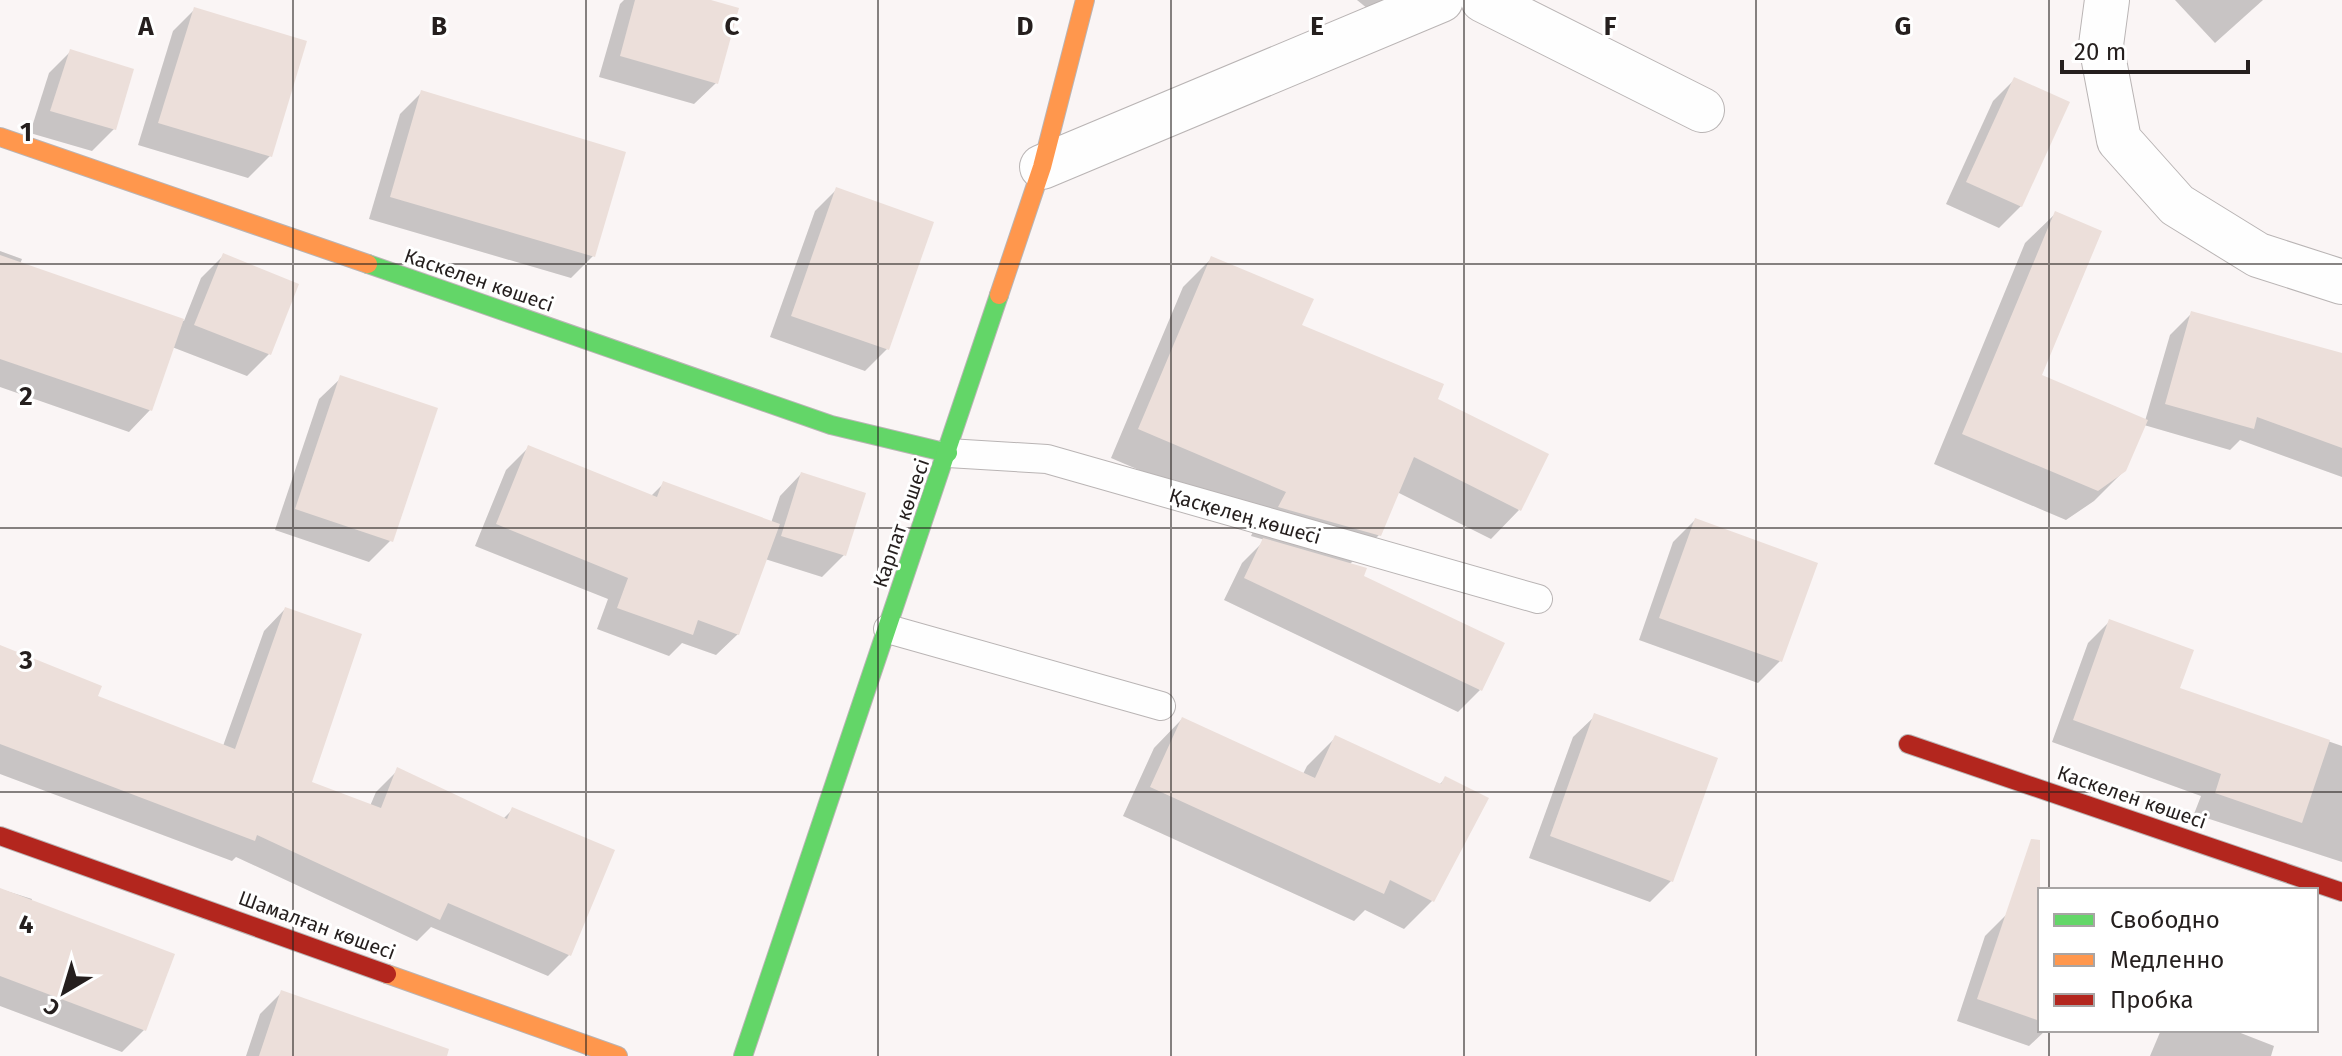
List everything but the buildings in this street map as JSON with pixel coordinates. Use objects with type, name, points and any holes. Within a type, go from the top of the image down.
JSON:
[{"type":"street","name":"Карпат көшесі","points":[[743,1056],[1042,167],[1085,0]]},
{"type":"street","points":[[1042,167],[1441,0]]},
{"type":"street","points":[[1483,0],[1702,110]]},
{"type":"street","points":[[2107,0],[2101,45],[2119,140],[2177,205],[2258,255],[2342,282]]},
{"type":"street","name":"Каскелен көшесі","points":[[0,137],[831,425],[948,453]]},
{"type":"street","name":"Каскелен көшесі","points":[[1908,744],[2342,892]]},
{"type":"street","name":"Шамалған көшесі","points":[[0,836],[618,1056]]},
{"type":"lane","name":"Қасқелең көшесі","points":[[948,453],[1047,459],[1538,599]]},
{"type":"lane","points":[[888,629],[1161,706]]},
{"type":"traffic: fast","points":[[368,264],[831,425],[948,453]]},
{"type":"traffic: fast","points":[[743,1056],[999,295]]},
{"type":"traffic: slow","points":[[999,295],[1042,167],[1085,0]]},
{"type":"traffic: slow","points":[[0,137],[368,264]]},
{"type":"traffic: slow","points":[[387,974],[618,1056]]},
{"type":"traffic: jam","points":[[1908,744],[2342,892]]},
{"type":"traffic: jam","points":[[0,836],[387,974]]}]
